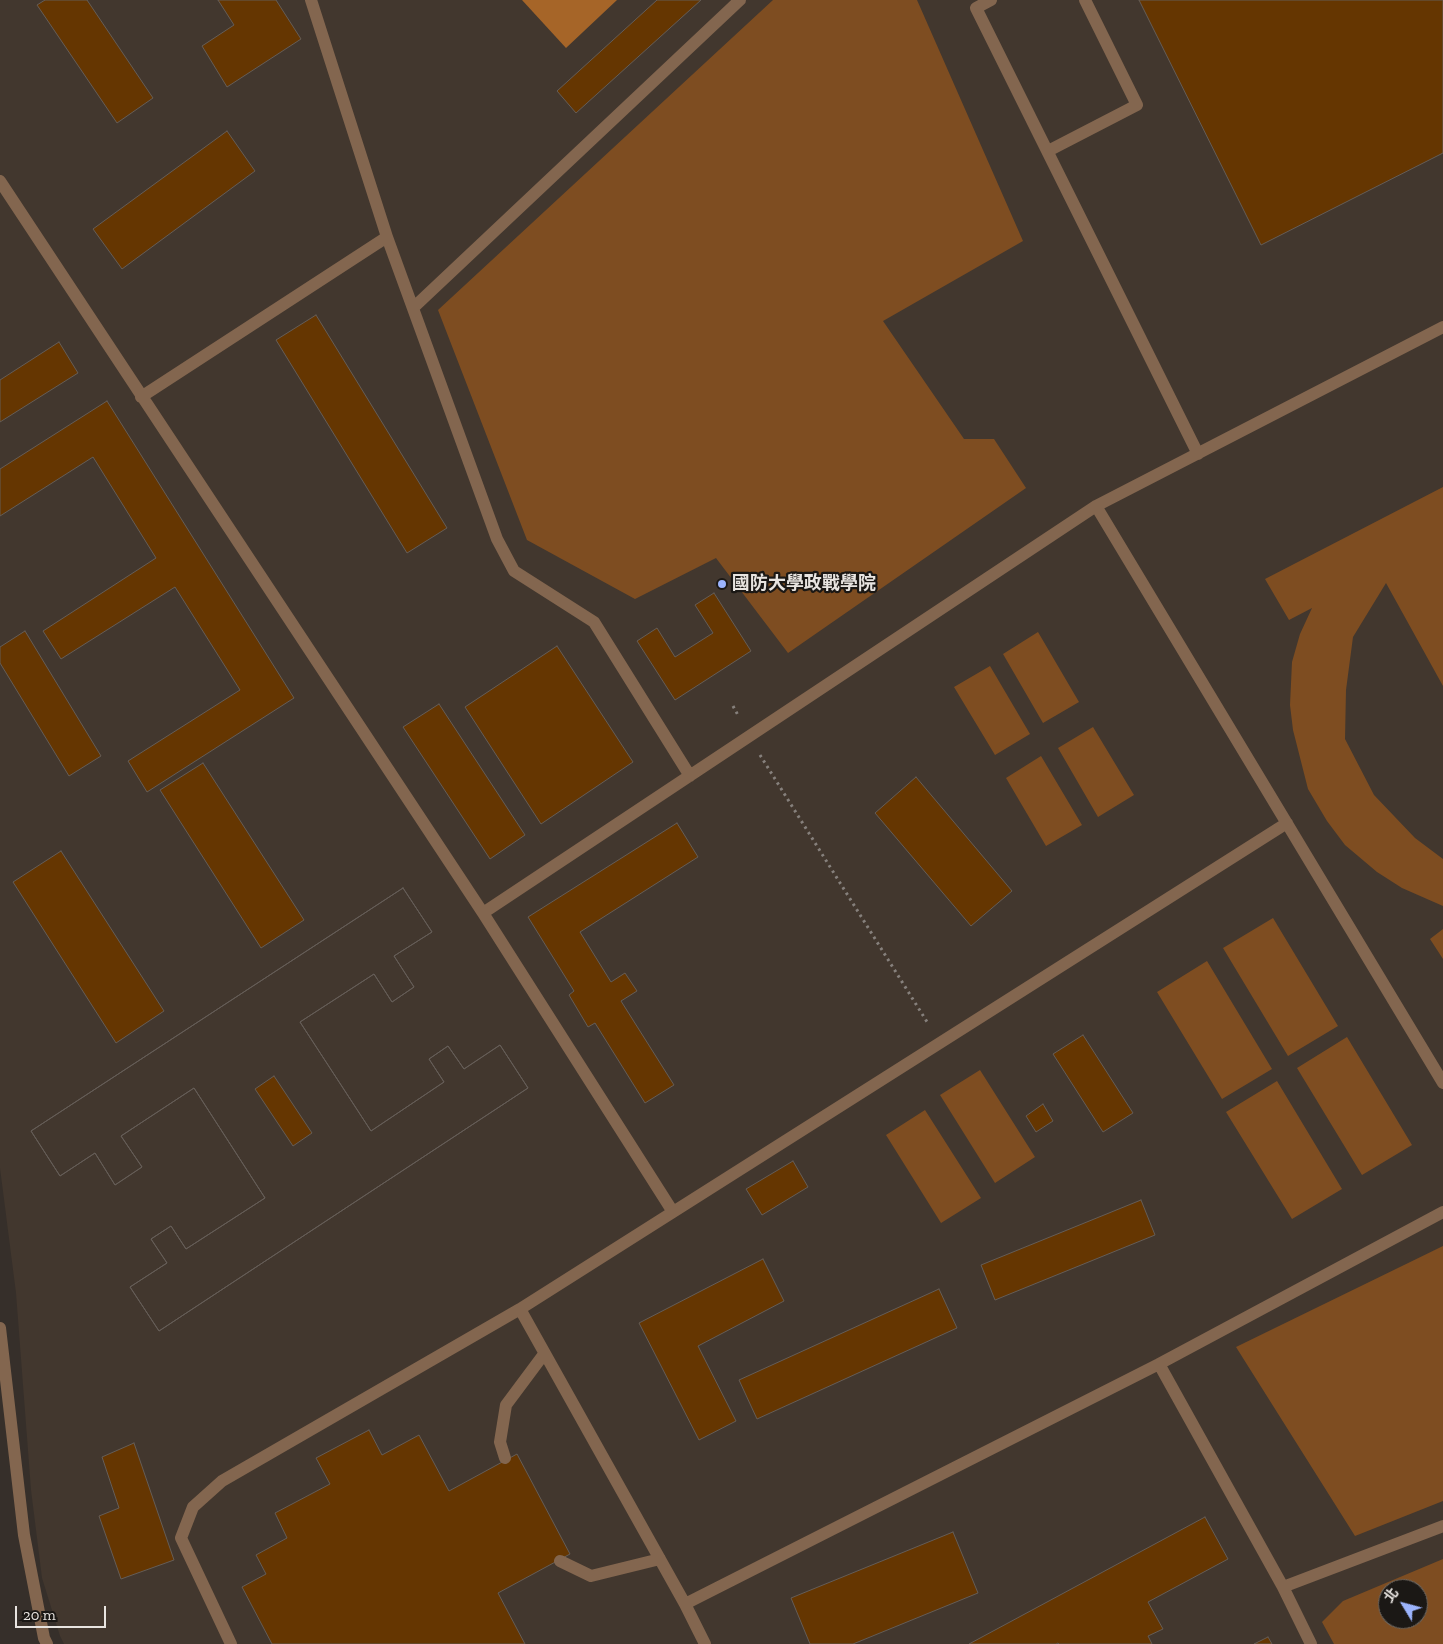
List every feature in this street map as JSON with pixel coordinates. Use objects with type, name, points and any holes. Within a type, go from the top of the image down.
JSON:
[{"type":"lane","points":[[311,0],[387,237],[497,539],[514,571],[594,622],[690,776]]},
{"type":"lane","points":[[413,308],[740,0]]},
{"type":"lane","points":[[991,0],[976,8],[1198,454]]},
{"type":"lane","points":[[1048,151],[1137,105],[1085,0]]},
{"type":"lane","points":[[0,181],[483,913],[673,1212]]},
{"type":"lane","points":[[141,397],[387,237]]},
{"type":"lane","points":[[483,913],[1096,506],[1443,327]]},
{"type":"lane","points":[[1096,506],[1443,1082]]},
{"type":"lane","points":[[231,1644],[181,1538],[193,1507],[222,1481],[520,1309],[1287,823]]},
{"type":"lane","points":[[685,1604],[1159,1364],[1443,1212]]},
{"type":"lane","points":[[520,1309],[685,1604],[705,1644]]},
{"type":"lane","points":[[0,1328],[24,1535],[44,1638],[47,1644]]},
{"type":"lane","points":[[505,1458],[500,1442],[506,1405],[544,1354]]},
{"type":"lane","points":[[1159,1364],[1283,1587],[1311,1644]]},
{"type":"lane","points":[[1283,1587],[1443,1526]]},
{"type":"lane","points":[[560,1561],[591,1576],[660,1560]]},
{"type":"path","points":[[733,706],[749,737],[940,1042]]},
{"type":"shaded area","name":"國防大學政戰學院","points":[[0,0],[1443,0],[1443,1644],[64,1644],[42,1578],[31,1490],[16,1293],[0,1168]]},
{"type":"shaded area","points":[[522,0],[617,0],[566,48]]},
{"type":"shaded area","points":[[773,0],[917,0],[1023,241],[883,321],[964,439],[994,439],[1026,488],[788,653],[716,558],[635,599],[527,540],[438,310]]},
{"type":"shaded area","points":[[1443,487],[1443,686],[1386,583],[1353,637],[1346,690],[1345,739],[1374,795],[1415,838],[1443,859],[1443,906],[1402,888],[1377,872],[1345,845],[1327,821],[1308,789],[1293,730],[1290,705],[1292,662],[1300,634],[1312,608],[1289,620],[1265,579]]},
{"type":"shaded area","points":[[1038,632],[1079,702],[1043,723],[1003,654]]},
{"type":"shaded area","points":[[990,666],[1030,734],[995,755],[954,687]]},
{"type":"shaded area","points":[[1093,727],[1134,795],[1098,817],[1058,748]]},
{"type":"shaded area","points":[[1041,756],[1082,825],[1046,846],[1006,778]]},
{"type":"shaded area","points":[[1273,918],[1338,1026],[1288,1056],[1223,948]]},
{"type":"shaded area","points":[[1443,929],[1443,959],[1430,939]]},
{"type":"shaded area","points":[[1207,961],[1272,1069],[1222,1099],[1157,992]]},
{"type":"shaded area","points":[[1347,1037],[1412,1145],[1362,1175],[1297,1068]]},
{"type":"shaded area","points":[[980,1070],[1035,1157],[995,1183],[940,1095]]},
{"type":"shaded area","points":[[1277,1081],[1342,1189],[1292,1219],[1226,1112]]},
{"type":"shaded area","points":[[925,1110],[981,1198],[941,1223],[886,1135]]},
{"type":"shaded area","points":[[1443,1246],[1443,1501],[1355,1536],[1236,1347]]},
{"type":"shaded area","points":[[1443,1559],[1443,1644],[1334,1644],[1322,1622],[1343,1601],[1378,1586],[1378,1629],[1428,1629],[1428,1579],[1395,1579]]},
{"type":"building","points":[[45,0],[87,0],[153,98],[117,123],[37,5]]},
{"type":"building","points":[[218,0],[276,0],[301,39],[227,87],[202,46],[234,25]]},
{"type":"building","points":[[657,0],[701,0],[576,113],[557,91]]},
{"type":"building","points":[[1139,0],[1443,0],[1443,153],[1261,245]]},
{"type":"building","points":[[227,131],[255,171],[122,269],[93,229]]},
{"type":"building","points":[[316,315],[447,528],[407,553],[276,340]]},
{"type":"building","points":[[59,342],[78,373],[0,422],[0,380]]},
{"type":"building","points":[[107,401],[294,698],[147,792],[128,761],[240,690],[175,587],[61,659],[43,631],[156,558],[93,457],[0,516],[0,469]]},
{"type":"building","points":[[714,593],[751,651],[675,700],[637,641],[657,628],[675,657],[713,633],[695,605]]},
{"type":"building","points":[[25,631],[101,756],[69,776],[0,663],[0,647]]},
{"type":"building","points":[[557,646],[633,762],[541,824],[465,707]]},
{"type":"building","points":[[439,704],[525,835],[490,859],[403,727]]},
{"type":"building","points":[[203,763],[304,920],[261,948],[160,790]]},
{"type":"building","points":[[916,777],[1012,891],[971,926],[875,813]]},
{"type":"building","points":[[677,823],[698,857],[580,932],[611,982],[625,973],[637,991],[621,1001],[674,1085],[645,1103],[595,1023],[588,1027],[569,995],[574,991],[528,917]]},
{"type":"building","points":[[61,851],[164,1011],[116,1043],[13,882]]},
{"type":"building","points":[[403,888],[432,932],[394,956],[414,987],[392,1002],[374,974],[300,1022],[371,1131],[444,1082],[429,1059],[448,1046],[464,1069],[500,1045],[528,1088],[159,1331],[130,1287],[167,1263],[151,1239],[171,1226],[186,1249],[265,1198],[194,1088],[121,1136],[142,1167],[115,1185],[95,1153],[60,1176],[31,1131]],"holes":[[[274,1076],[312,1133],[293,1146],[255,1089]]]},
{"type":"building","points":[[403,888],[432,932],[394,956],[414,987],[392,1002],[374,974],[300,1022],[371,1131],[444,1082],[429,1059],[448,1046],[464,1069],[500,1045],[528,1088],[159,1331],[130,1287],[167,1263],[151,1239],[171,1226],[186,1249],[265,1198],[194,1088],[121,1136],[142,1167],[115,1185],[95,1153],[60,1176],[31,1131]]},
{"type":"building","points":[[1083,1035],[1133,1113],[1103,1132],[1053,1054]]},
{"type":"building","points":[[1043,1104],[1053,1121],[1036,1132],[1026,1116]]},
{"type":"building","points":[[793,1161],[808,1187],[762,1215],[746,1189]]},
{"type":"building","points":[[1141,1200],[1155,1235],[995,1300],[981,1265]]},
{"type":"building","points":[[763,1259],[784,1301],[698,1346],[736,1421],[699,1440],[639,1323]]},
{"type":"building","points":[[939,1289],[957,1328],[757,1419],[739,1380]]},
{"type":"building","points":[[369,1430],[382,1455],[419,1435],[449,1491],[517,1454],[570,1554],[498,1593],[525,1644],[272,1644],[242,1587],[266,1574],[256,1555],[287,1538],[275,1513],[330,1484],[316,1458]]},
{"type":"building","points":[[134,1443],[174,1560],[121,1579],[99,1516],[119,1508],[102,1457]]},
{"type":"building","points":[[1205,1517],[1228,1559],[1148,1602],[1163,1629],[1148,1636],[1152,1644],[969,1644]]},
{"type":"building","points":[[953,1532],[978,1593],[853,1644],[810,1644],[791,1598]]},
{"type":"building","points":[[1268,1637],[1272,1644],[1254,1644]]},
{"type":"place","name":"國防大學政戰學院","points":[[722,584]]}]
